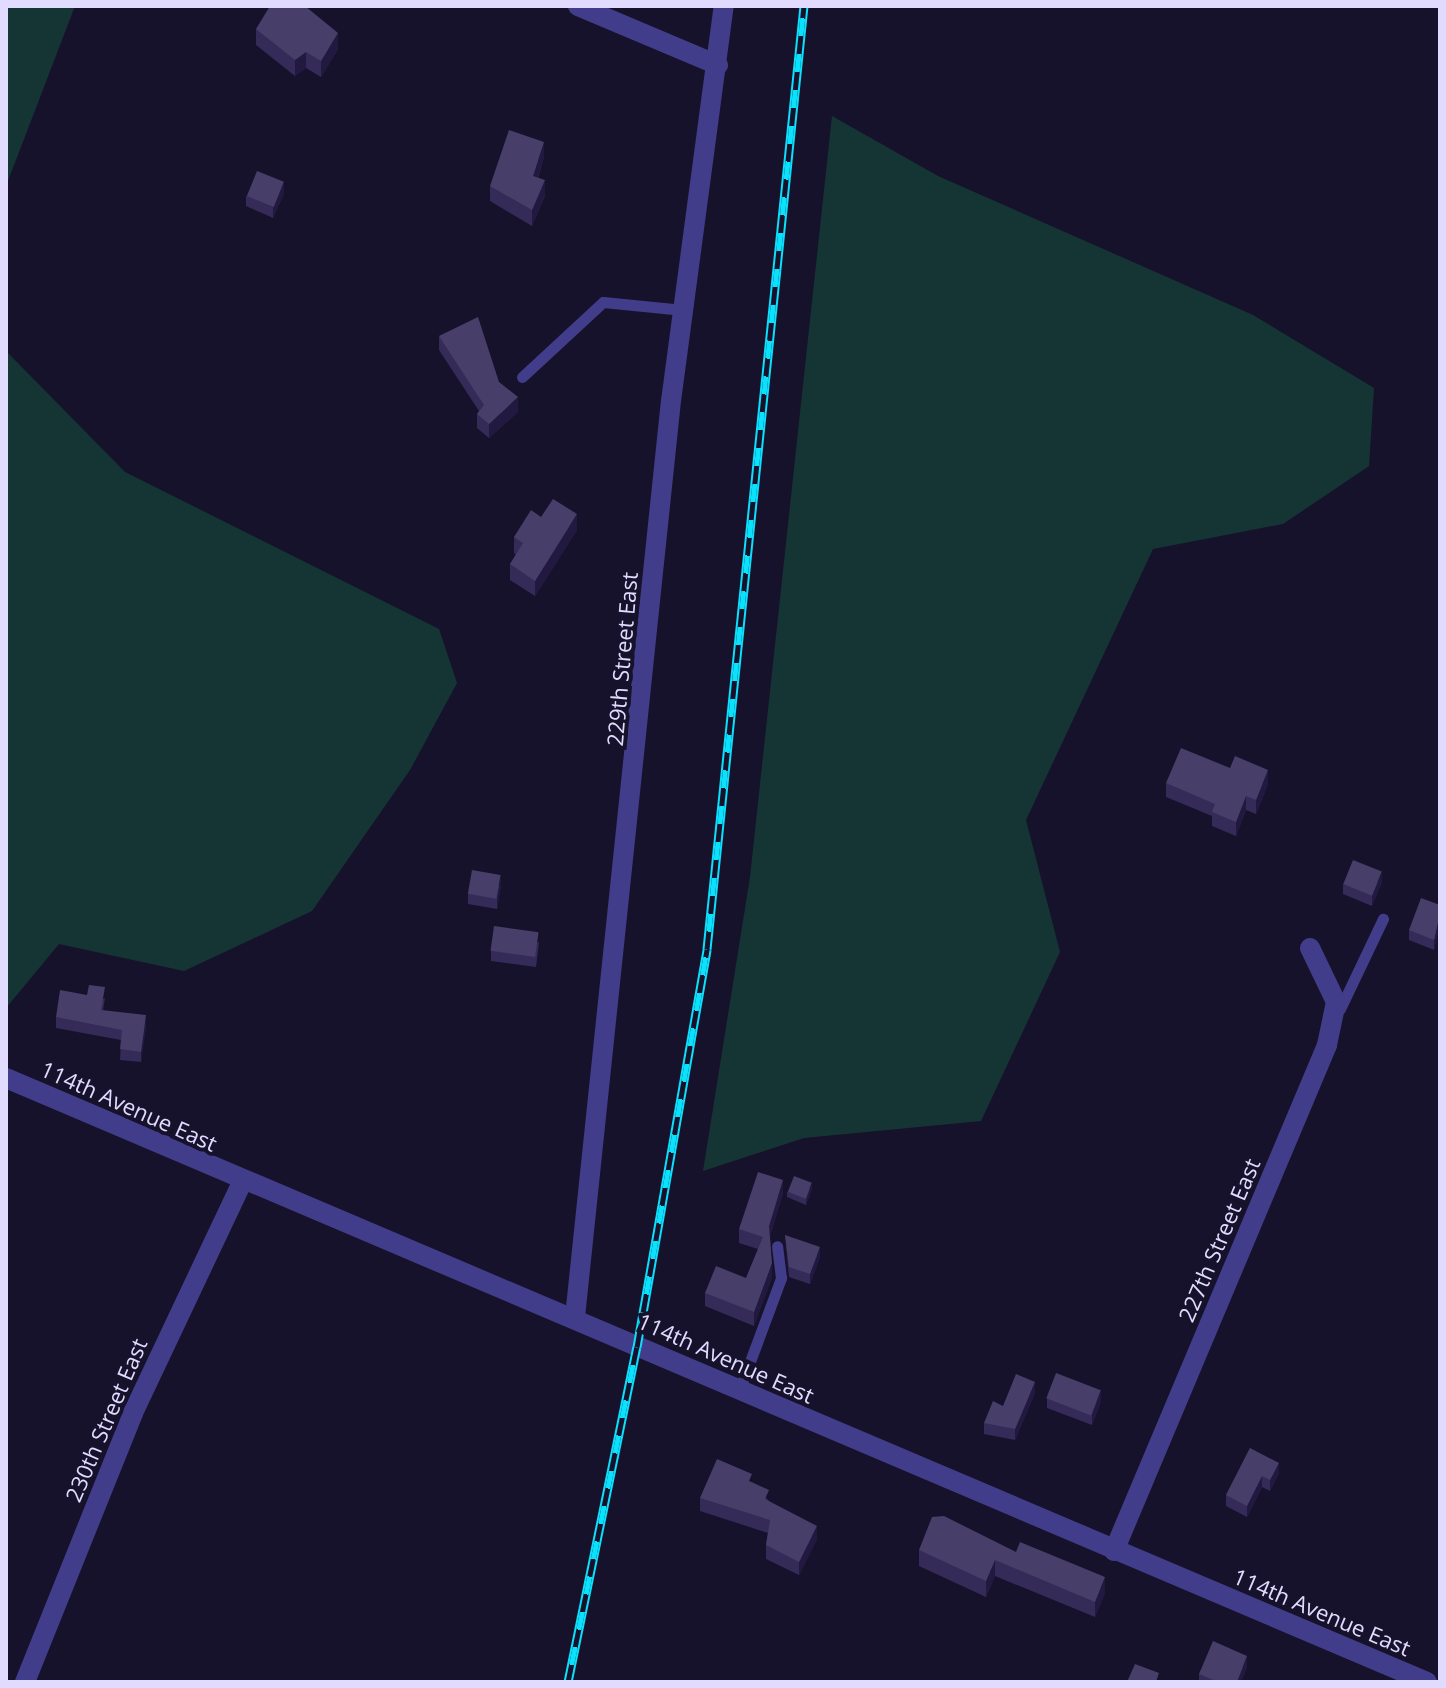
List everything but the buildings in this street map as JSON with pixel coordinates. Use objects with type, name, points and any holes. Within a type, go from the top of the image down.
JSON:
[{"type":"street","points":[[578,6],[718,65]]},
{"type":"street","name":"229th Street East","points":[[575,1317],[684,310],[724,6]]},
{"type":"street","name":"227th Street East","points":[[1114,1551],[1332,1024],[1332,985],[1310,948]]},
{"type":"street","name":"114th Avenue East","points":[[6,1078],[242,1182],[575,1317],[739,1391],[1427,1682]]},
{"type":"street","name":"230th Street East","points":[[25,1682],[133,1413],[242,1182]]},
{"type":"lane","points":[[522,377],[603,302],[684,310]]},
{"type":"lane","points":[[1332,1024],[1383,919]]},
{"type":"lane","points":[[739,1391],[781,1278],[777,1246]]},
{"type":"green space","points":[[6,6],[75,6],[6,186]]},
{"type":"green space","points":[[832,116],[938,176],[1253,315],[1374,388],[1369,466],[1283,524],[1153,549],[1026,820],[1060,952],[981,1121],[804,1138],[703,1171],[750,877]]},
{"type":"green space","points":[[6,351],[125,472],[439,629],[457,683],[410,770],[312,911],[184,971],[59,944],[6,1008]]},
{"type":"railway","points":[[568,1682],[637,1347],[707,949],[804,6]]}]
